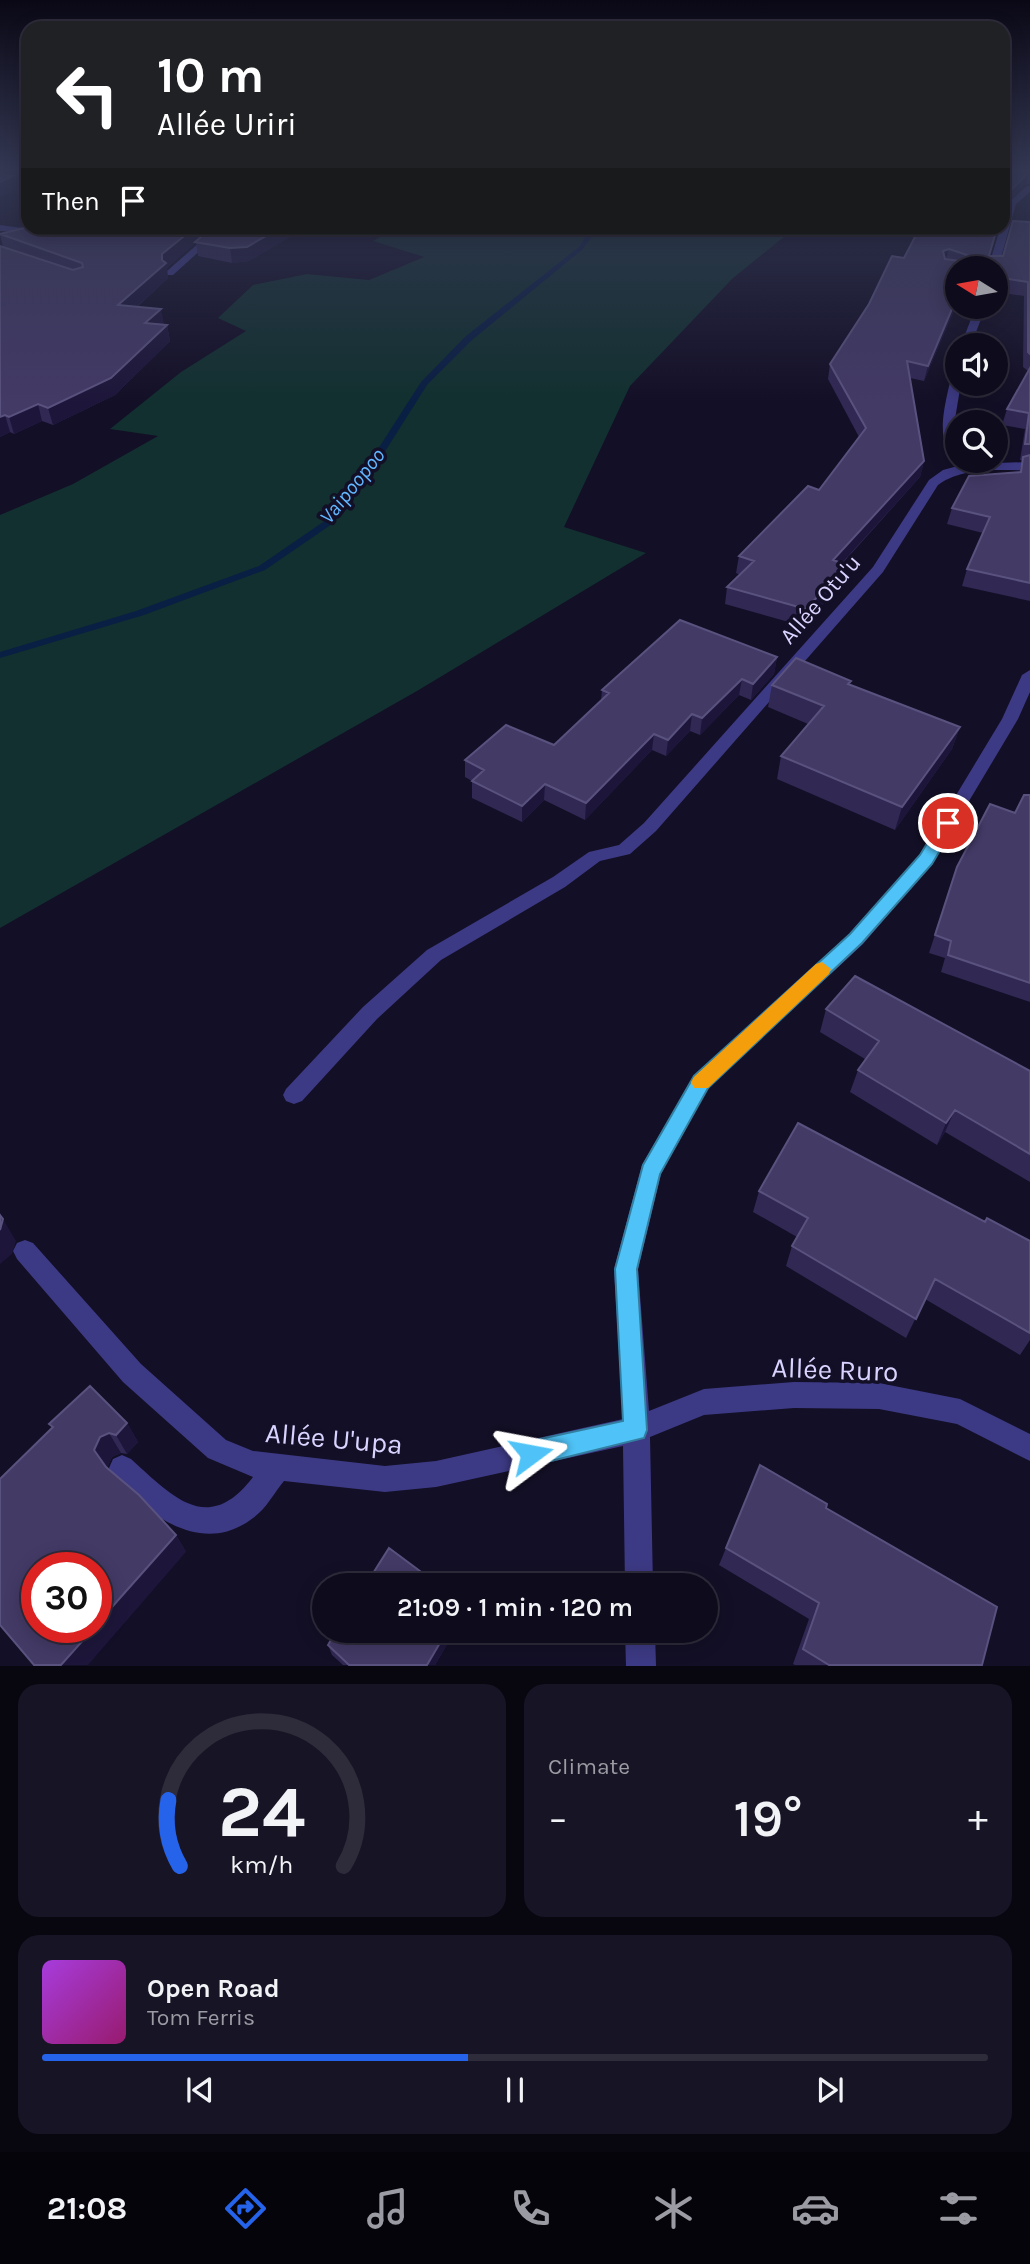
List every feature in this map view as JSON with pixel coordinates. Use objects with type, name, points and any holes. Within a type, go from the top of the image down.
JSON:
[{"type":"street","points":[[170,273],[199,248]]},
{"type":"street","name":"Allée Otu'u","points":[[1008,465],[1030,466]]},
{"type":"street","name":"Allée Otu'u","points":[[294,1095],[370,1013],[434,956],[559,882],[595,856],[624,850],[650,827],[878,569],[933,484],[947,473]]},
{"type":"street","points":[[639,1573],[635,1430],[626,1269],[650,1172],[701,1082],[856,939],[926,859],[1010,719],[1030,675]]},
{"type":"street","name":"Allée U'upa","points":[[25,1251],[132,1373],[217,1449],[253,1465],[385,1479],[436,1474],[635,1430]]},
{"type":"street","name":"Allée Ruro","points":[[635,1430],[704,1402],[794,1395],[879,1396],[960,1412],[1030,1448]]},
{"type":"street","points":[[122,1468],[160,1504],[193,1520],[218,1520],[241,1511],[278,1467]]},
{"type":"street","points":[[640,1643],[641,1665]]},
{"type":"green space","points":[[395,248],[771,248],[732,279],[630,386],[564,527],[646,553],[417,691],[0,928],[0,515],[73,484],[158,436],[110,429],[181,372],[246,331],[218,318],[253,285],[307,274],[369,280],[424,257]]},
{"type":"building","points":[[0,248],[73,270],[83,267],[82,263],[39,248],[170,248],[162,254],[162,260],[166,263],[118,305],[161,309],[145,323],[167,325],[111,378],[48,408],[38,404],[9,417],[0,417]]},
{"type":"building","points":[[909,248],[991,248],[989,256],[966,256],[949,249],[943,251],[945,319],[948,319],[928,366],[907,361],[924,461],[833,560],[847,565],[806,609],[727,587],[754,561],[739,556],[808,486],[819,490],[866,428],[830,364],[869,304],[892,256],[904,258]]},
{"type":"building","points":[[1005,248],[1030,248],[1030,354],[1028,352],[1028,282],[1008,279],[1008,256],[1003,256]]},
{"type":"building","points":[[1030,368],[1030,444],[1025,444],[1029,413],[1007,409]]},
{"type":"building","points":[[1030,455],[1030,583],[967,569],[990,517],[952,508],[969,476],[1021,472],[1023,457]]},
{"type":"building","points":[[680,620],[777,657],[753,684],[742,679],[702,718],[692,714],[668,740],[654,734],[586,803],[545,784],[522,806],[472,781],[484,770],[465,760],[506,725],[554,745],[609,693],[602,690]]},
{"type":"building","points":[[796,658],[851,681],[848,684],[960,727],[902,807],[781,756],[824,706],[772,685]]},
{"type":"building","points":[[1024,795],[1030,795],[1030,983],[948,955],[951,941],[935,935],[957,867],[990,804],[1015,813]]},
{"type":"building","points":[[855,976],[1030,1071],[1030,1154],[955,1110],[946,1123],[858,1070],[879,1041],[826,1009]]},
{"type":"building","points":[[798,1123],[985,1222],[987,1218],[1030,1241],[1030,1333],[935,1279],[916,1319],[792,1246],[808,1218],[759,1191]]},
{"type":"building","points":[[90,1386],[127,1423],[116,1435],[109,1433],[100,1437],[94,1450],[106,1467],[139,1495],[176,1535],[112,1607],[112,1552],[21,1552],[21,1643],[81,1643],[61,1665],[34,1665],[0,1625],[0,1479],[53,1427],[49,1424]]},
{"type":"building","points":[[760,1465],[827,1504],[826,1508],[997,1607],[982,1665],[829,1665],[803,1649],[819,1603],[726,1548]]},
{"type":"building","points":[[389,1548],[423,1573],[373,1573]]},
{"type":"building","points":[[440,1643],[427,1665],[349,1665],[328,1645]]},
{"type":"waterway","name":"Vaipoopoo","points":[[0,655],[140,613],[262,568],[329,522],[375,461],[424,384],[469,338],[581,248]]},
{"type":"slow traffic","points":[[701,1082],[822,969]]},
{"type":"route","points":[[531,1454],[635,1430],[636,1409],[626,1269],[650,1172],[701,1082],[856,939],[926,859],[948,823]]}]
